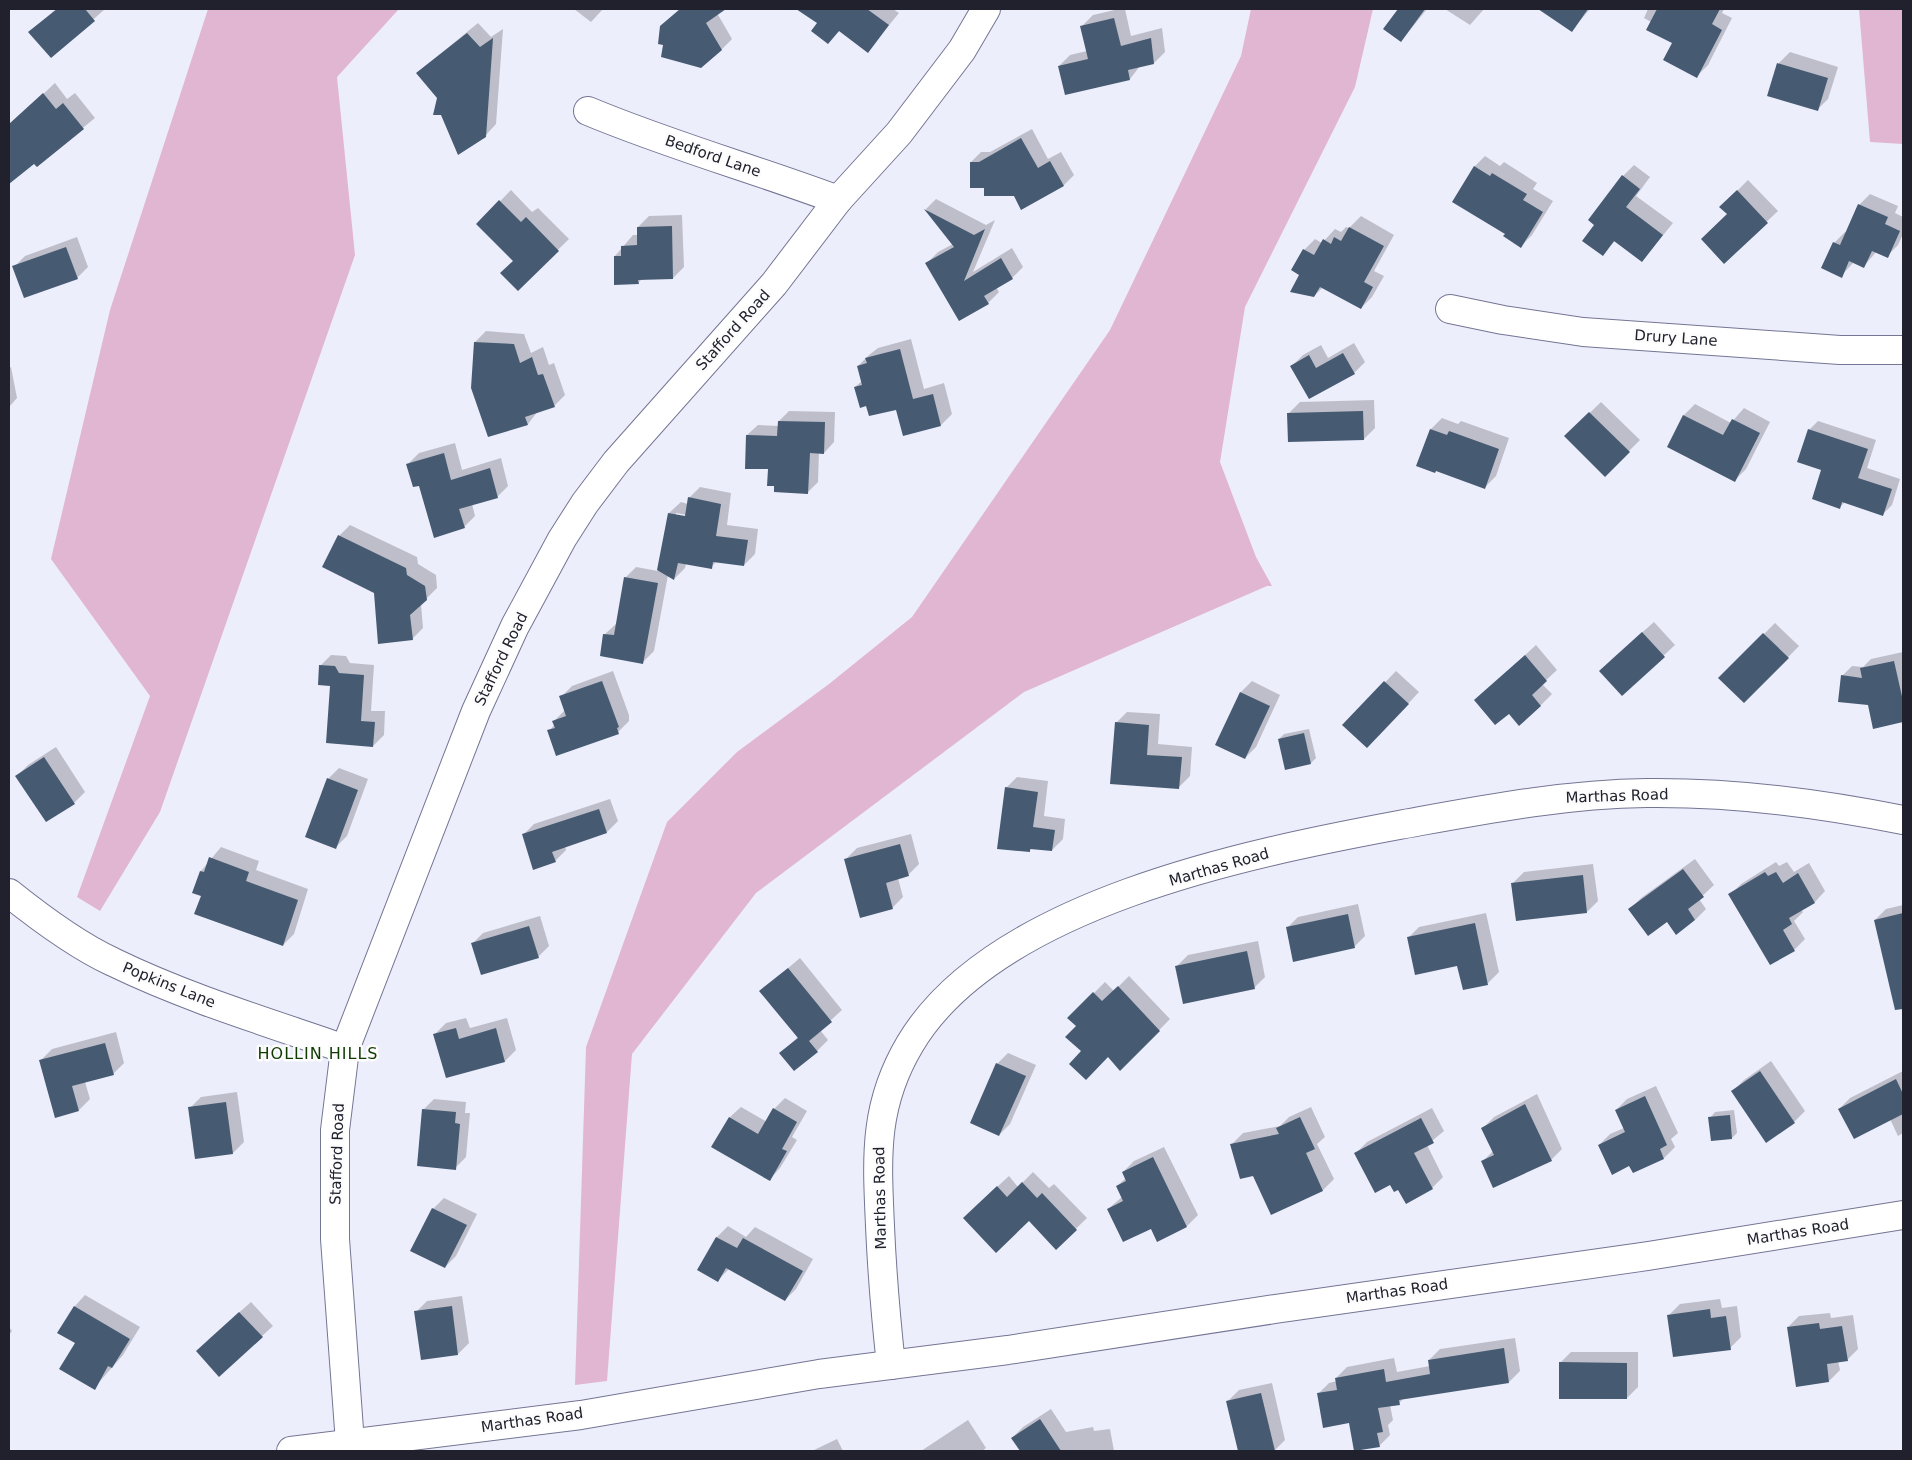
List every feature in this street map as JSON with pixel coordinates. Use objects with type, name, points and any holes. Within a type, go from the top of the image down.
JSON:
[{"type":"street","name":"Stafford Road","points":[[350,1443],[335,1239],[335,1130],[345,1049],[476,711],[515,626],[562,539],[585,503],[616,462],[774,284],[838,200],[899,133],[962,50],[986,9]]},
{"type":"street","name":"Bedford Lane","points":[[588,111],[626,127],[752,168],[838,200]]},
{"type":"street","name":"Drury Lane","points":[[1450,310],[1583,332],[1840,350],[1903,350]]},
{"type":"street","name":"Marthas Road","points":[[891,1365],[883,1293],[877,1157],[886,1100],[909,1045],[928,1017],[945,998],[977,970],[1020,942],[1100,904],[1248,857],[1336,837],[1528,801],[1648,793],[1703,794],[1778,800],[1853,810],[1903,820]]},
{"type":"street","name":"Popkins Lane","points":[[9,893],[82,945],[112,962],[184,993],[345,1049]]},
{"type":"street","name":"Marthas Road","points":[[292,1451],[581,1415],[819,1374],[1008,1350],[1276,1309],[1648,1256],[1903,1216]]},
{"type":"shaded area","points":[[208,9],[399,9],[337,77],[355,255],[160,812],[100,911],[77,897],[150,696],[51,559],[110,310]]},
{"type":"shaded area","points":[[1251,9],[1373,9],[1355,87],[1245,307],[1220,462],[1256,557],[1272,586],[1267,586],[1024,692],[756,893],[632,1054],[607,1381],[575,1385],[586,1047],[667,822],[737,752],[829,684],[912,617],[1110,330],[1241,56]]},
{"type":"shaded area","points":[[1859,9],[1903,9],[1903,144],[1870,142]]},
{"type":"building","points":[[57,9],[85,9],[95,21],[51,58],[28,32]]},
{"type":"building","points":[[680,9],[726,9],[706,23],[722,50],[701,68],[661,57],[663,45],[658,44],[660,26]]},
{"type":"building","points":[[796,9],[867,9],[889,25],[868,53],[839,31],[828,44],[811,31],[817,23]]},
{"type":"building","points":[[1398,9],[1425,9],[1401,42],[1383,29]]},
{"type":"building","points":[[1538,9],[1588,9],[1572,32]]},
{"type":"building","points":[[1657,9],[1720,9],[1712,24],[1722,30],[1697,78],[1663,60],[1672,43],[1646,30]]},
{"type":"building","points":[[1114,18],[1121,46],[1151,38],[1154,64],[1128,70],[1130,80],[1065,95],[1058,66],[1088,59],[1080,26]]},
{"type":"building","points":[[467,33],[480,47],[493,38],[486,137],[458,155],[441,115],[433,115],[437,98],[416,73]]},
{"type":"building","points":[[1777,63],[1828,78],[1818,111],[1767,96]]},
{"type":"building","points":[[43,93],[56,109],[63,103],[84,129],[37,167],[34,164],[9,184],[9,124]]},
{"type":"building","points":[[1021,138],[1038,168],[1050,161],[1064,186],[1021,210],[1014,196],[984,196],[984,188],[970,188],[970,162],[979,162]]},
{"type":"building","points":[[1474,166],[1490,176],[1492,173],[1527,194],[1523,200],[1543,212],[1521,248],[1503,236],[1505,234],[1452,202]]},
{"type":"building","points":[[1622,175],[1640,189],[1626,207],[1663,235],[1642,262],[1614,241],[1603,256],[1582,241],[1594,225],[1588,220]]},
{"type":"building","points":[[1737,190],[1768,223],[1724,264],[1701,239],[1727,214],[1719,207]]},
{"type":"building","points":[[499,200],[521,222],[526,217],[559,251],[518,291],[500,273],[513,261],[476,224]]},
{"type":"building","points":[[1858,204],[1888,217],[1885,224],[1900,231],[1888,258],[1872,251],[1864,268],[1849,261],[1842,278],[1821,268],[1833,242],[1840,245]]},
{"type":"building","points":[[924,209],[974,235],[985,229],[964,281],[1001,258],[1013,279],[984,296],[989,304],[959,321],[925,263],[954,247]]},
{"type":"building","points":[[672,226],[673,279],[638,280],[639,284],[614,285],[614,256],[621,256],[621,246],[637,245],[637,227]]},
{"type":"building","points":[[1349,227],[1384,246],[1364,282],[1373,287],[1361,309],[1320,287],[1314,297],[1290,292],[1299,275],[1291,270],[1303,249],[1314,255],[1323,239],[1331,244],[1334,237],[1341,241]]},
{"type":"building","points":[[66,247],[78,279],[24,298],[12,266]]},
{"type":"building","points":[[474,342],[514,344],[520,363],[532,357],[538,375],[543,374],[555,407],[525,417],[528,425],[488,437],[471,388]]},
{"type":"building","points":[[900,349],[913,399],[933,394],[941,426],[903,436],[896,410],[869,416],[866,406],[860,408],[854,387],[862,385],[857,366],[867,363],[865,358]]},
{"type":"building","points":[[1343,353],[1355,374],[1309,399],[1290,366],[1309,355],[1316,368]]},
{"type":"building","points":[[1363,411],[1364,440],[1288,442],[1287,413]]},
{"type":"building","points":[[1589,412],[1630,452],[1605,477],[1564,436]]},
{"type":"building","points":[[1683,415],[1723,435],[1732,419],[1760,433],[1735,482],[1667,447]]},
{"type":"building","points":[[778,421],[825,422],[824,454],[810,453],[808,494],[774,492],[774,486],[767,486],[768,469],[745,469],[746,435],[777,436]]},
{"type":"building","points":[[1430,429],[1447,435],[1449,431],[1499,449],[1485,489],[1436,471],[1435,473],[1416,466]]},
{"type":"building","points":[[1808,429],[1868,449],[1858,478],[1892,489],[1883,516],[1842,502],[1840,509],[1812,499],[1821,470],[1797,462]]},
{"type":"building","points":[[444,453],[451,480],[490,468],[498,498],[459,509],[465,528],[434,538],[419,486],[413,487],[406,464]]},
{"type":"building","points":[[688,497],[721,504],[716,536],[748,540],[744,566],[713,562],[712,569],[678,563],[674,580],[657,570],[668,513],[685,516]]},
{"type":"building","points":[[338,535],[406,568],[407,575],[425,586],[427,600],[410,615],[413,640],[378,644],[374,593],[322,567]]},
{"type":"building","points":[[624,577],[658,583],[643,664],[600,656],[603,634],[614,635]]},
{"type":"building","points":[[1642,632],[1665,657],[1622,696],[1599,671]]},
{"type":"building","points":[[1763,633],[1789,658],[1744,703],[1718,678]]},
{"type":"building","points":[[1525,655],[1547,681],[1532,695],[1541,706],[1519,726],[1509,714],[1495,725],[1474,700]]},
{"type":"building","points":[[1894,661],[1903,701],[1903,722],[1873,729],[1868,705],[1838,702],[1841,675],[1862,678],[1860,668]]},
{"type":"building","points":[[319,665],[335,666],[339,673],[364,675],[361,721],[375,722],[373,747],[326,743],[330,686],[318,685]]},
{"type":"building","points":[[602,681],[619,727],[617,728],[619,734],[556,756],[547,730],[555,728],[552,721],[566,716],[559,696]]},
{"type":"building","points":[[1384,681],[1409,704],[1367,748],[1342,725]]},
{"type":"building","points":[[1240,692],[1270,706],[1245,759],[1215,745]]},
{"type":"building","points":[[1115,722],[1149,725],[1147,755],[1182,757],[1179,789],[1110,784]]},
{"type":"building","points":[[1304,733],[1311,764],[1285,770],[1278,739]]},
{"type":"building","points":[[44,757],[75,804],[46,822],[15,776]]},
{"type":"building","points":[[327,778],[358,790],[336,849],[305,837]]},
{"type":"building","points":[[1005,787],[1038,792],[1033,827],[1055,830],[1052,851],[1030,849],[1030,852],[997,849]]},
{"type":"building","points":[[599,809],[607,833],[552,852],[556,862],[533,870],[522,834]]},
{"type":"building","points":[[900,844],[909,876],[886,883],[893,909],[860,918],[844,859]]},
{"type":"building","points":[[209,857],[249,872],[246,881],[298,900],[283,946],[194,914],[201,896],[192,893],[200,871],[204,872]]},
{"type":"building","points":[[1683,869],[1704,897],[1688,909],[1695,920],[1676,935],[1667,922],[1648,936],[1628,909]]},
{"type":"building","points":[[1765,872],[1768,876],[1776,872],[1783,883],[1798,873],[1815,903],[1789,918],[1792,924],[1783,930],[1795,951],[1770,965],[1728,894]]},
{"type":"building","points":[[1583,875],[1587,913],[1516,921],[1511,883]]},
{"type":"building","points":[[1903,913],[1903,1009],[1895,1010],[1874,920]]},
{"type":"building","points":[[1348,914],[1355,948],[1293,962],[1286,927]]},
{"type":"building","points":[[1475,923],[1488,985],[1463,990],[1457,966],[1415,975],[1407,937]]},
{"type":"building","points":[[529,926],[539,958],[481,975],[471,943]]},
{"type":"building","points":[[1247,951],[1255,989],[1183,1004],[1175,966]]},
{"type":"building","points":[[788,968],[832,1022],[809,1041],[818,1052],[794,1071],[779,1053],[798,1038],[759,991]]},
{"type":"building","points":[[1118,986],[1160,1031],[1120,1071],[1108,1057],[1086,1080],[1069,1064],[1081,1051],[1065,1037],[1076,1026],[1067,1018],[1093,992],[1102,1001]]},
{"type":"building","points":[[456,1028],[459,1039],[496,1028],[505,1062],[446,1078],[433,1034]]},
{"type":"building","points":[[105,1043],[114,1075],[72,1086],[79,1111],[55,1118],[39,1060]]},
{"type":"building","points":[[996,1063],[1026,1076],[999,1136],[970,1123]]},
{"type":"building","points":[[1760,1071],[1795,1123],[1766,1143],[1731,1091]]},
{"type":"building","points":[[1896,1079],[1903,1094],[1903,1114],[1854,1139],[1838,1109]]},
{"type":"building","points":[[1645,1096],[1667,1145],[1660,1149],[1664,1159],[1633,1173],[1629,1166],[1612,1175],[1598,1145],[1625,1132],[1615,1110]]},
{"type":"building","points":[[226,1102],[233,1154],[195,1159],[188,1107]]},
{"type":"building","points":[[1525,1104],[1552,1161],[1493,1188],[1481,1161],[1494,1155],[1481,1128]]},
{"type":"building","points":[[773,1108],[797,1122],[782,1149],[787,1151],[770,1181],[711,1147],[729,1117],[758,1134]]},
{"type":"building","points":[[422,1109],[456,1112],[455,1123],[460,1124],[456,1170],[417,1166]]},
{"type":"building","points":[[1730,1115],[1732,1139],[1711,1141],[1708,1117]]},
{"type":"building","points":[[1300,1117],[1315,1149],[1306,1153],[1323,1191],[1271,1215],[1253,1176],[1240,1179],[1230,1144],[1279,1134],[1276,1128]]},
{"type":"building","points":[[1421,1118],[1434,1143],[1414,1153],[1433,1189],[1406,1204],[1398,1190],[1394,1192],[1390,1185],[1375,1193],[1354,1153]]},
{"type":"building","points":[[1153,1157],[1187,1227],[1157,1242],[1151,1229],[1123,1242],[1107,1209],[1123,1201],[1116,1186],[1126,1181],[1122,1172]]},
{"type":"building","points":[[1022,1182],[1037,1198],[1042,1193],[1077,1230],[1056,1250],[1029,1221],[996,1253],[963,1218],[997,1186],[1007,1197]]},
{"type":"building","points":[[432,1208],[467,1225],[445,1268],[410,1251]]},
{"type":"building","points":[[716,1237],[737,1248],[743,1238],[803,1271],[785,1301],[726,1268],[718,1282],[697,1270]]},
{"type":"building","points":[[74,1306],[130,1339],[112,1368],[108,1366],[95,1390],[59,1369],[75,1343],[57,1333]]},
{"type":"building","points":[[452,1306],[458,1355],[421,1360],[414,1311]]},
{"type":"building","points":[[1710,1309],[1711,1318],[1726,1316],[1731,1350],[1673,1357],[1667,1315]]},
{"type":"building","points":[[239,1312],[263,1337],[219,1377],[196,1351]]},
{"type":"building","points":[[1819,1323],[1820,1329],[1842,1326],[1848,1361],[1827,1364],[1829,1382],[1796,1387],[1787,1327]]},
{"type":"building","points":[[1504,1348],[1509,1383],[1399,1400],[1400,1405],[1378,1408],[1383,1432],[1377,1433],[1380,1447],[1354,1451],[1349,1423],[1323,1428],[1317,1393],[1337,1390],[1335,1378],[1384,1369],[1386,1382],[1430,1374],[1428,1360]]},
{"type":"building","points":[[1559,1362],[1627,1363],[1627,1399],[1559,1399]]},
{"type":"building","points":[[1261,1393],[1275,1451],[1238,1451],[1226,1401]]},
{"type":"building","points":[[1040,1419],[1061,1451],[1020,1451],[1011,1438]]},
{"type":"district","name":"HOLLIN HILLS","points":[[318,1053]]}]
